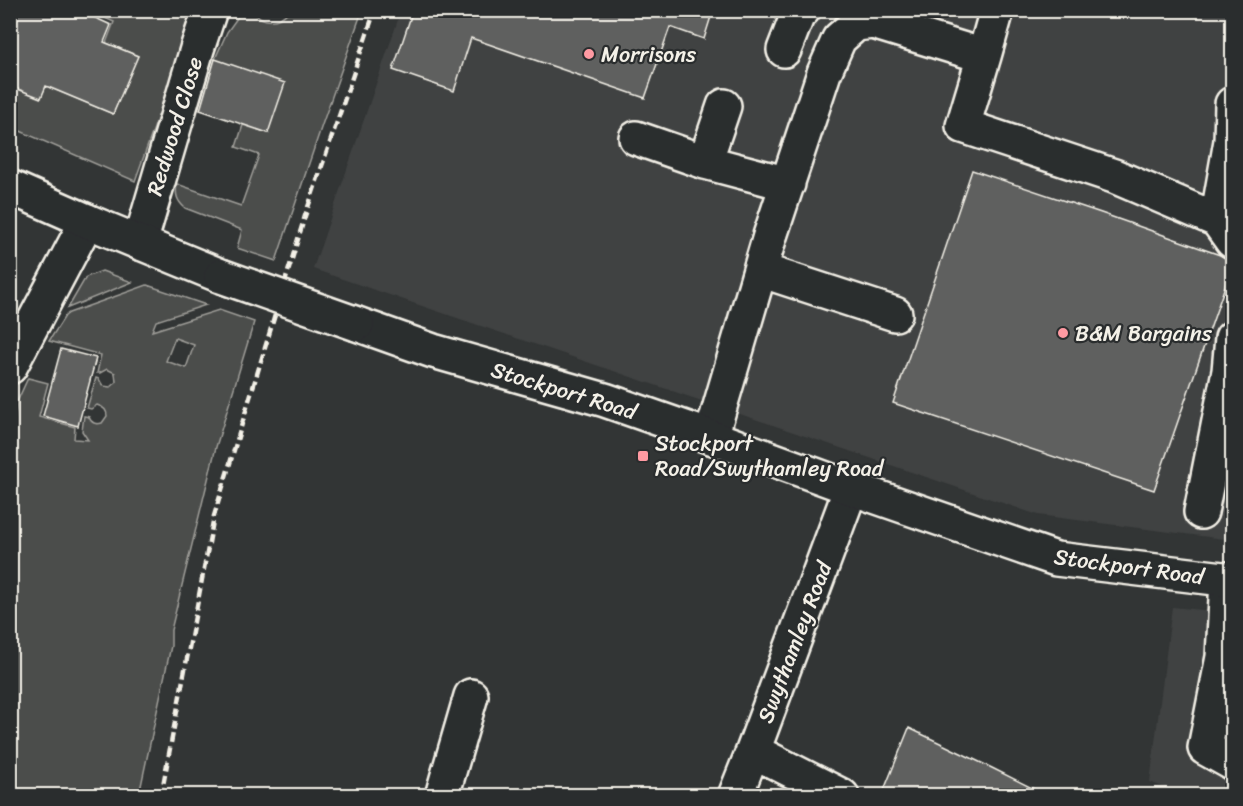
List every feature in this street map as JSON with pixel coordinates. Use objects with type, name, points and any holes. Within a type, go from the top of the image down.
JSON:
[{"type":"main road","name":"Redwood Close","points":[[140,243],[210,10]]},
{"type":"main road","points":[[784,50],[798,14],[804,10]]},
{"type":"main road","points":[[997,10],[963,126],[1114,176],[1225,230],[1233,104]]},
{"type":"main road","points":[[711,437],[770,236],[824,73],[839,39],[856,24],[873,22],[984,56]]},
{"type":"main road","points":[[705,162],[724,106]]},
{"type":"main road","points":[[636,138],[705,162],[788,184]]},
{"type":"main road","name":"Stockport Road","points":[[10,187],[221,276],[433,351],[605,400],[1056,559],[1230,580]]},
{"type":"main road","points":[[10,368],[87,221]]},
{"type":"main road","points":[[760,270],[895,314]]},
{"type":"main road","points":[[1201,512],[1229,371],[1233,338]]},
{"type":"main road","name":"Swythamley Road","points":[[735,795],[851,488]]},
{"type":"main road","points":[[1230,580],[1228,657],[1205,748],[1233,764]]},
{"type":"main road","points":[[442,795],[471,696]]},
{"type":"main road","points":[[753,751],[842,795]]},
{"type":"shaded area","points":[[89,11],[196,11],[135,181],[11,127],[10,93],[15,95],[18,89],[40,98],[46,86],[113,114],[138,56],[106,43],[114,22]]},
{"type":"shaded area","points":[[242,11],[253,11],[261,18],[275,20],[289,11],[362,11],[276,261],[237,248],[242,230],[185,208],[177,195],[177,184],[241,206],[259,155],[236,147],[243,125],[268,133],[215,59],[227,32]]},
{"type":"shaded area","points":[[401,11],[1232,11],[1232,540],[1038,515],[313,269]]},
{"type":"shaded area","points":[[102,271],[132,282],[68,308],[86,277]]},
{"type":"shaded area","points":[[147,285],[206,305],[156,321],[152,331],[219,310],[254,322],[216,447],[171,630],[171,646],[139,795],[11,795],[10,447],[17,402],[28,378],[48,383],[39,417],[75,427],[74,439],[88,440],[82,431],[84,416],[98,424],[102,423],[107,416],[106,410],[97,405],[91,409],[87,408],[96,378],[103,386],[110,387],[116,382],[115,373],[107,369],[97,373],[101,355],[49,341],[69,313]],"holes":[[[175,338],[194,345],[186,368],[166,361]]]},
{"type":"shaded area","points":[[1172,607],[1232,613],[1232,795],[1183,795],[1150,782]]},
{"type":"building","points":[[10,10],[78,10],[111,25],[104,42],[138,56],[113,114],[46,86],[41,98],[10,86]]},
{"type":"building","name":"Morrisons","points":[[413,10],[713,10],[704,39],[670,27],[645,98],[471,38],[454,91],[393,70]]},
{"type":"building","points":[[215,59],[285,83],[268,133],[200,110]]},
{"type":"building","name":"B&M Bargains","points":[[972,170],[1233,260],[1154,490],[893,403]]},
{"type":"building","points":[[61,349],[96,358],[78,426],[43,416]]},
{"type":"building","points":[[909,728],[992,768],[1046,795],[882,795]]},
{"type":"railway","points":[[161,796],[214,516],[305,216],[375,10]]},
{"type":"place","name":"Morrisons","points":[[589,54]]},
{"type":"place","name":"B&M Bargains","points":[[1063,333]]},
{"type":"place","name":"Stockport Road/Swythamley Road","points":[[643,456]]}]
